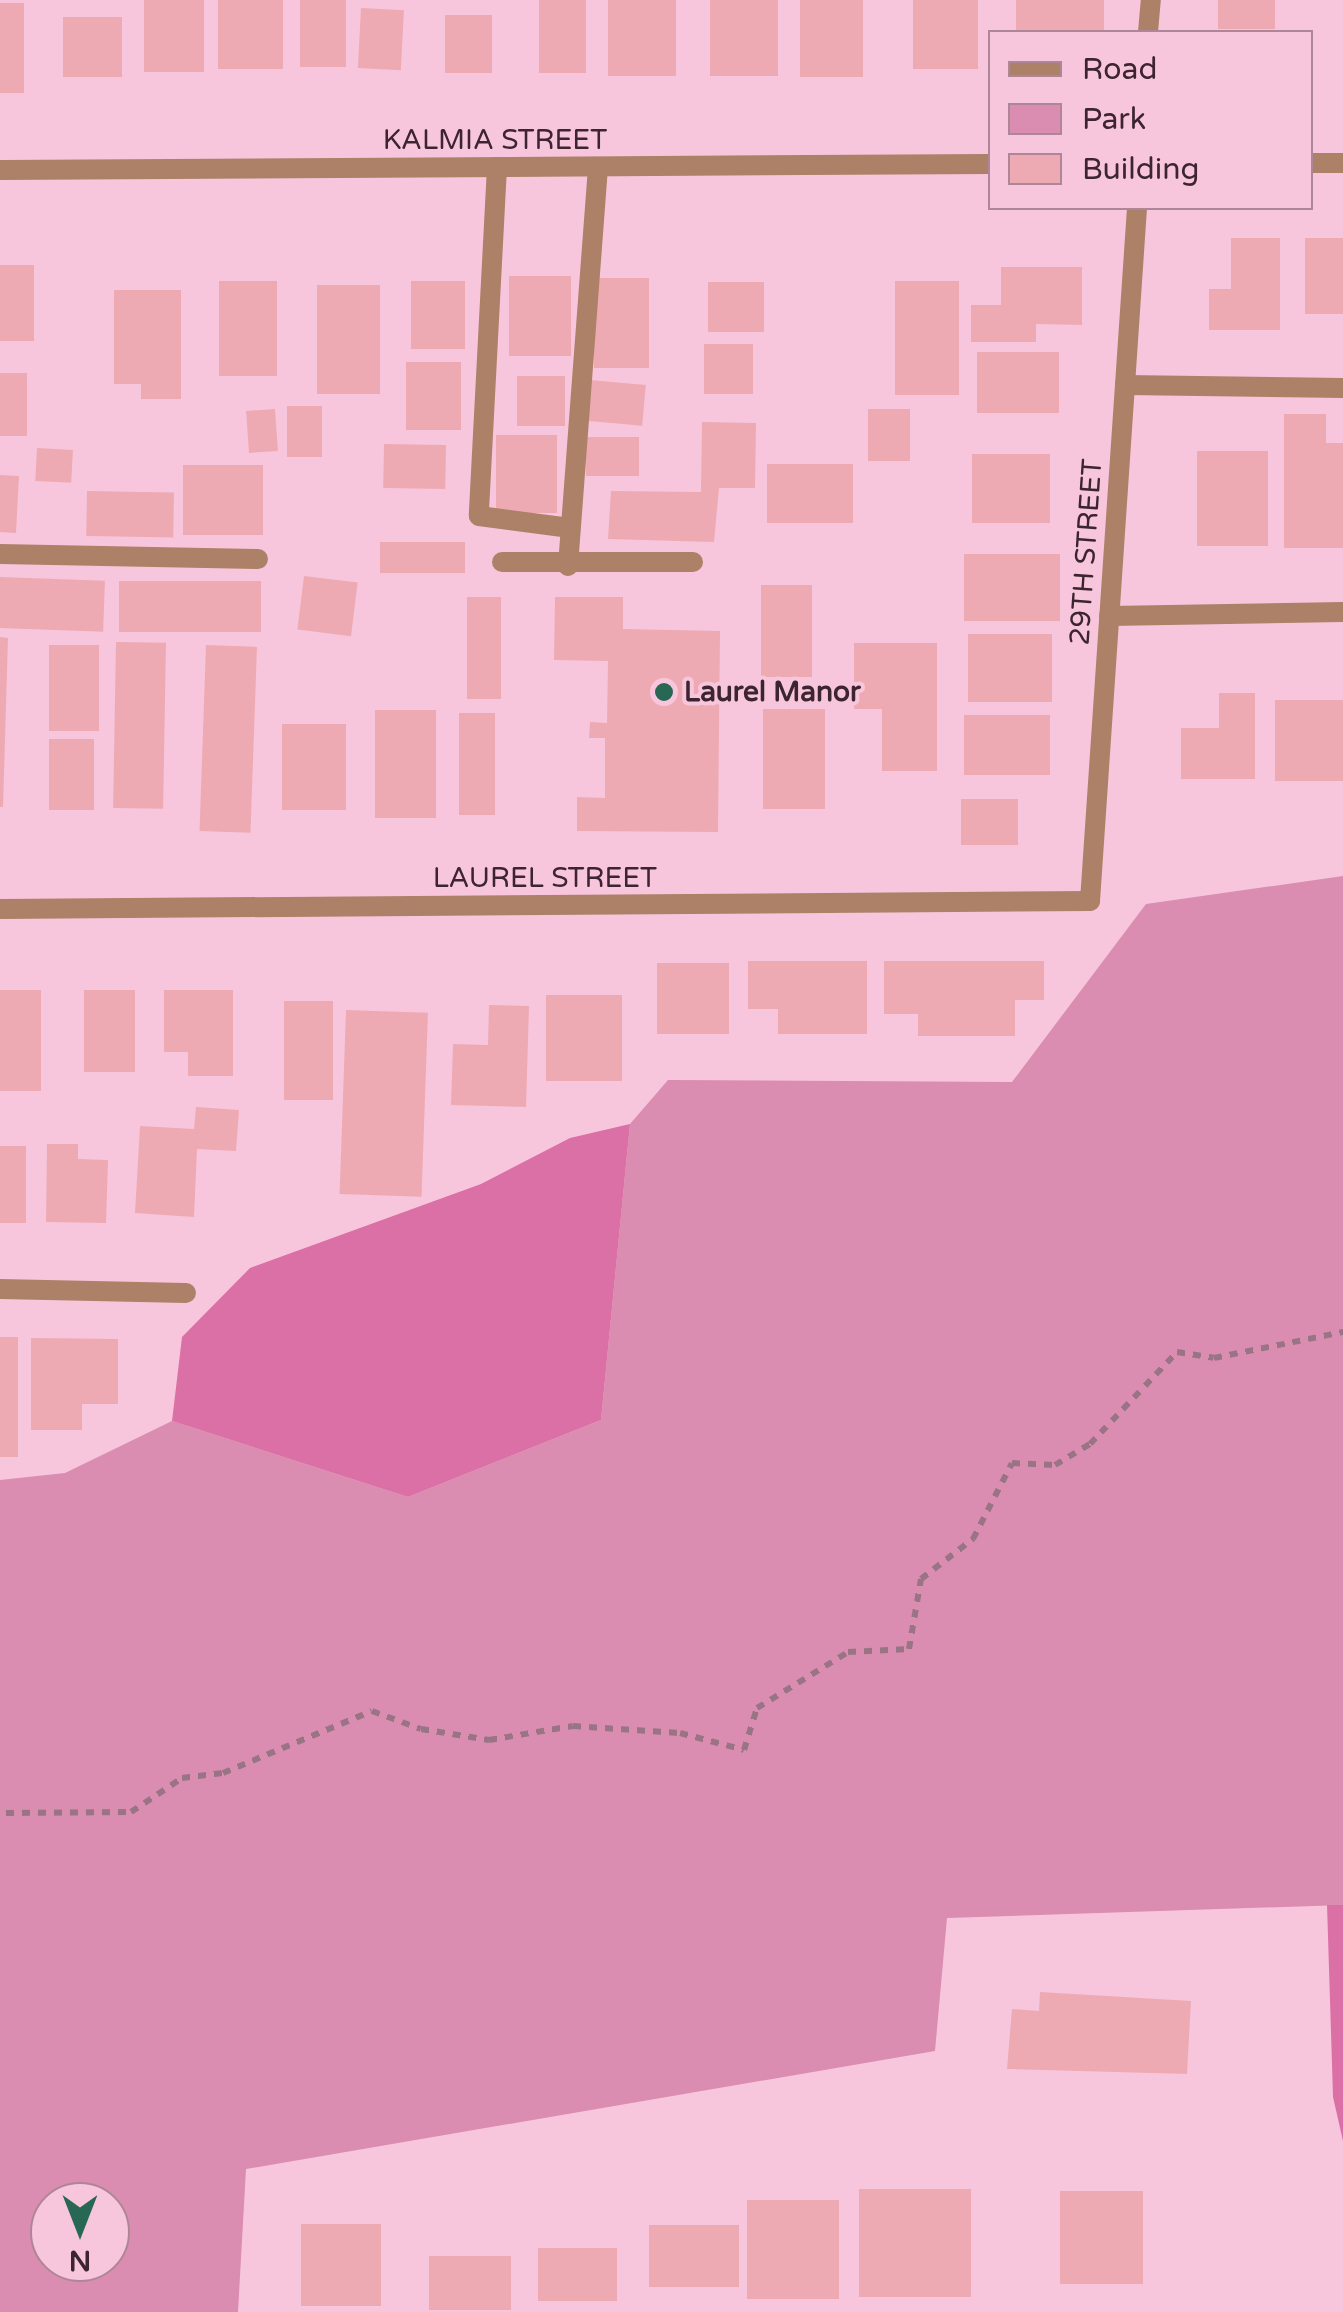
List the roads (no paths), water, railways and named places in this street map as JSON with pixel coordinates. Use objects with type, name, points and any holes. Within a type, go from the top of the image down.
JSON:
[{"type":"street","points":[[1148,30],[1150,0]]},
{"type":"street","points":[[1313,163],[1343,163]]},
{"type":"street","name":"KALMIA STREET","points":[[0,170],[988,164]]},
{"type":"street","points":[[497,167],[479,516],[570,528]]},
{"type":"street","points":[[568,566],[598,167]]},
{"type":"street","name":"29TH STREET","points":[[1090,901],[1137,210]]},
{"type":"street","points":[[1125,385],[1343,388]]},
{"type":"street","points":[[0,554],[258,559]]},
{"type":"street","points":[[502,562],[568,566],[693,562]]},
{"type":"street","points":[[1109,616],[1343,612]]},
{"type":"street","name":"LAUREL STREET","points":[[0,909],[1090,901]]},
{"type":"street","points":[[0,1289],[186,1293]]},
{"type":"place","name":"Laurel Manor","points":[[664,692]]}]
